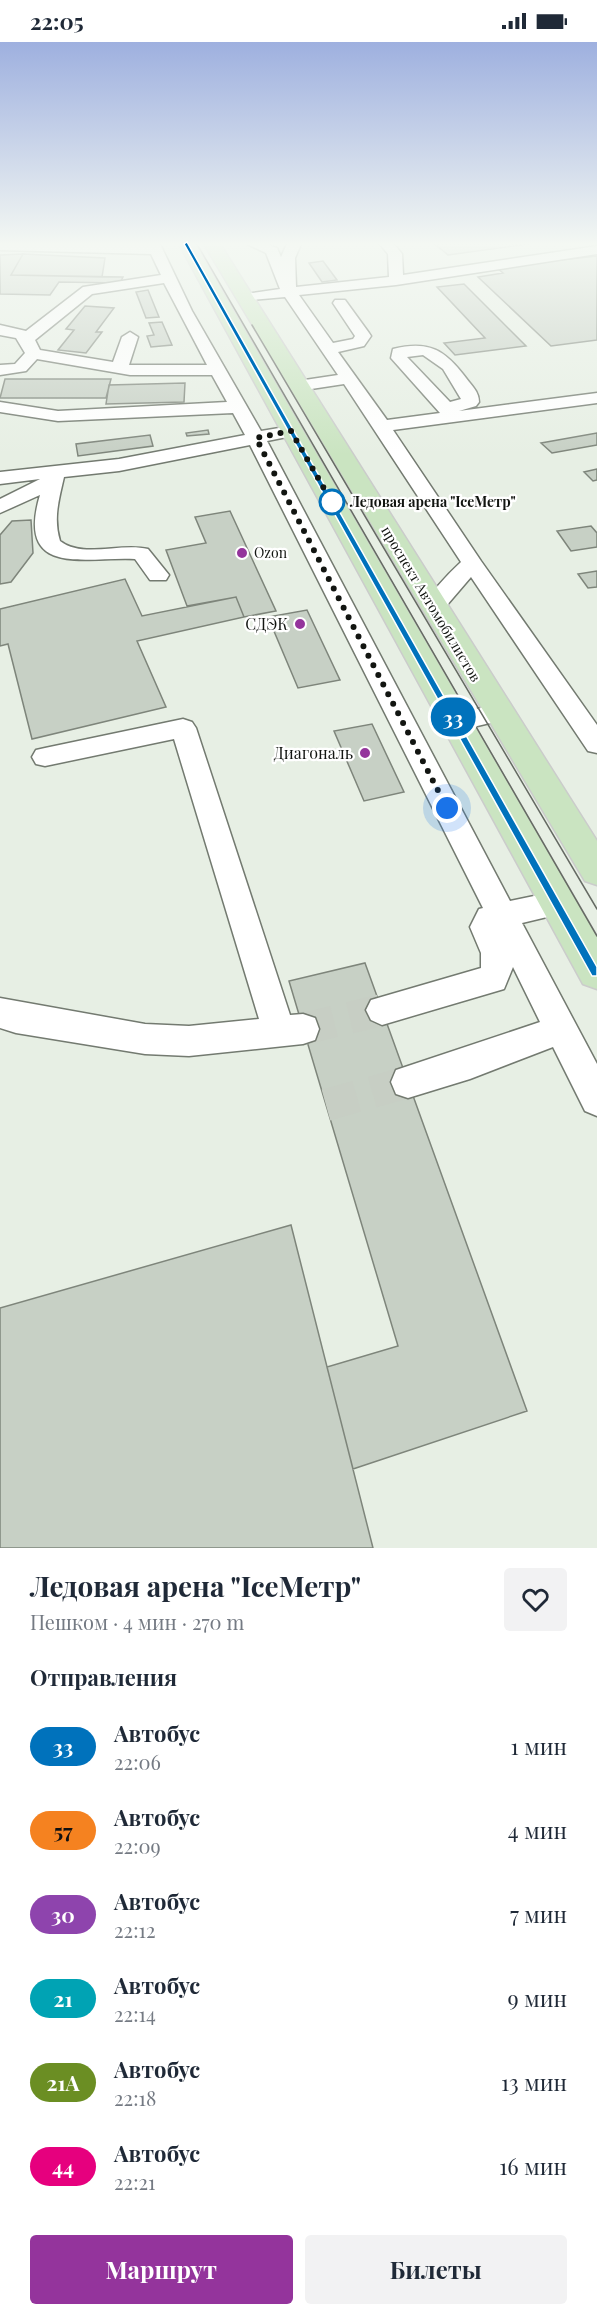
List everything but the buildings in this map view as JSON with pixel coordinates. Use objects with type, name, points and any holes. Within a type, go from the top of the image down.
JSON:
[{"type":"main road","points":[[226,314],[597,972]]},
{"type":"main road","name":"проспект Автомобилистов","points":[[254,314],[597,871]]},
{"type":"street","points":[[27,338],[57,314]]},
{"type":"street","points":[[188,314],[256,438],[597,1099]]},
{"type":"street","points":[[304,314],[597,744]]},
{"type":"street","points":[[328,349],[362,341],[363,336],[348,314]]},
{"type":"street","points":[[0,330],[20,333],[27,338],[33,354]]},
{"type":"street","points":[[119,369],[130,337]]},
{"type":"street","points":[[33,354],[119,369],[156,372],[218,370]]},
{"type":"street","points":[[0,370],[20,368],[33,354]]},
{"type":"street","points":[[298,386],[349,378]]},
{"type":"street","points":[[382,426],[450,413],[597,398]]},
{"type":"street","points":[[0,407],[58,416],[239,407]]},
{"type":"street","points":[[0,478],[55,476],[291,431]]},
{"type":"street","points":[[0,507],[55,476]]},
{"type":"street","points":[[55,476],[47,504],[48,528],[51,542],[59,552],[71,556],[141,553],[158,575]]},
{"type":"street","points":[[433,607],[445,590],[472,563]]},
{"type":"street","points":[[456,722],[498,713]]},
{"type":"street","points":[[0,1013],[16,1018],[145,1039],[189,1041],[291,1030],[183,728],[45,757]]},
{"type":"street","points":[[382,1010],[493,979],[499,968],[499,960],[485,927],[490,918],[558,903]]},
{"type":"street","points":[[408,1082],[470,1063],[561,1029]]},
{"type":"tunnel","points":[[303,1029],[382,1010]]},
{"type":"tunnel","points":[[326,1105],[408,1082]]},
{"type":"tram line","points":[[238,314],[597,936]]},
{"type":"tram line","points":[[252,325],[597,909]]},
{"type":"bus line","name":"33","points":[[226,314],[597,972]]},
{"type":"place","name":"Ледовая арена \"IceМетр\"","points":[[332,502]]},
{"type":"place","name":"Ozon","points":[[242,553]]},
{"type":"place","name":"СДЭК","points":[[300,624]]},
{"type":"place","name":"Диагональ","points":[[365,753]]},
{"type":"route","points":[[332,502],[333,504],[291,431],[256,438],[447,808]]}]
